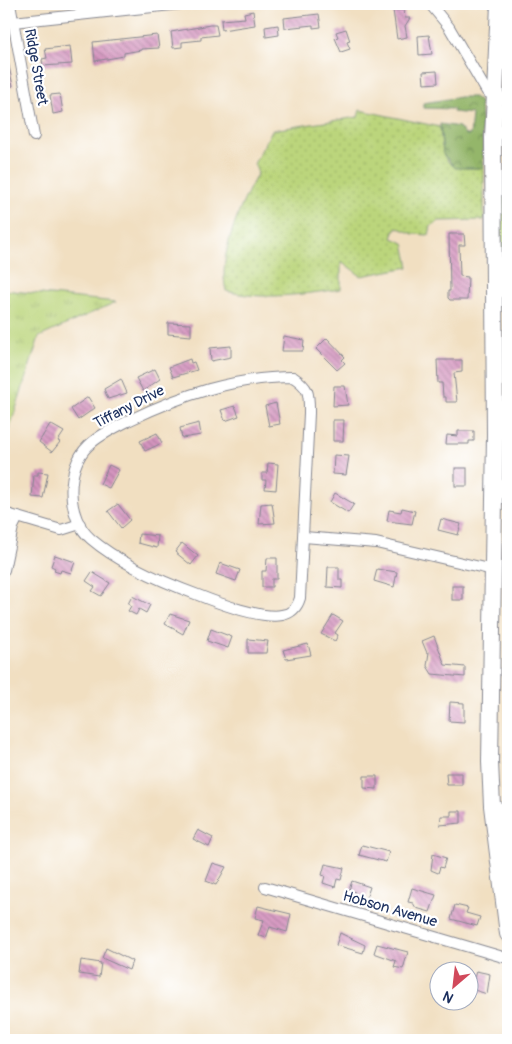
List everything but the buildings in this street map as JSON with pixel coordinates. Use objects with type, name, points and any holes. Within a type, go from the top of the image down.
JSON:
[{"type":"main road","points":[[499,4],[502,98],[490,704],[500,807],[508,934]]},
{"type":"street","name":"Ridge Street","points":[[10,4],[34,136]]},
{"type":"street","points":[[13,22],[182,4]]},
{"type":"street","points":[[430,4],[449,27],[487,92],[502,98]]},
{"type":"street","name":"Tiffany Drive","points":[[293,377],[304,384],[309,394],[304,537],[300,598],[297,606],[291,613],[280,616],[236,609],[177,588],[89,538],[80,524],[72,495],[76,462],[88,446],[112,429],[195,392],[240,380],[293,377]]},
{"type":"street","points":[[4,513],[61,530],[80,524]]},
{"type":"street","points":[[4,570],[13,527],[18,517]]},
{"type":"street","points":[[304,537],[376,543],[493,570]]},
{"type":"street","name":"Hobson Avenue","points":[[265,887],[446,941],[503,957],[508,956]]},
{"type":"green space","points":[[505,4],[508,4],[508,90],[502,82]]},
{"type":"green space","points":[[460,97],[474,97],[480,102],[484,168],[455,168],[443,154],[440,124],[459,127],[465,135],[470,135],[472,114],[453,112],[454,109],[423,108],[423,103]]},
{"type":"green space","points":[[360,110],[440,127],[445,158],[449,162],[454,166],[484,168],[484,220],[439,221],[431,226],[429,235],[413,234],[396,227],[392,238],[404,243],[409,267],[361,276],[341,261],[341,289],[269,296],[254,296],[226,291],[224,277],[225,262],[232,230],[258,173],[254,164],[272,130],[358,117]]},
{"type":"green space","points":[[499,193],[508,193],[508,383],[507,382]]},
{"type":"green space","points":[[4,290],[116,302],[39,337],[4,446]]}]
